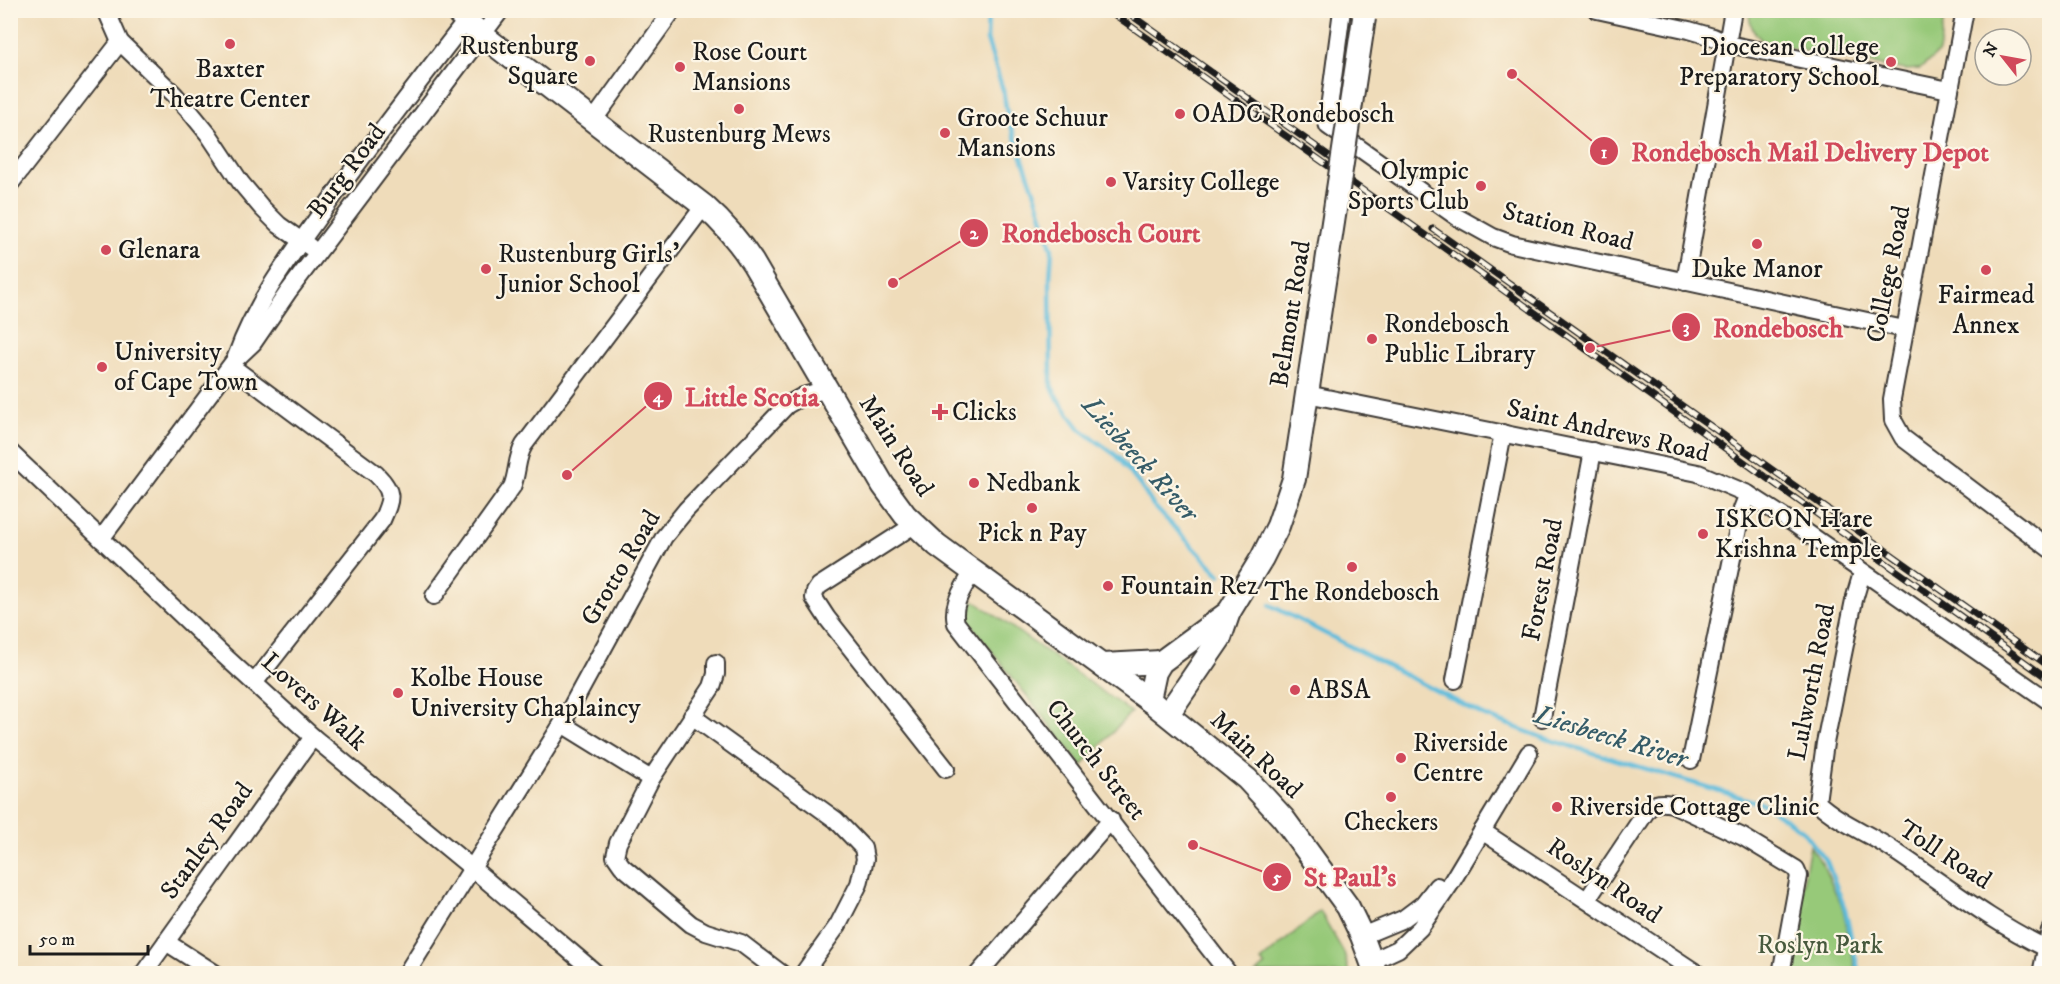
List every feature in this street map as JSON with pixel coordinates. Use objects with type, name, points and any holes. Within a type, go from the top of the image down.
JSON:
[{"type":"main road","name":"Belmont Road","points":[[1168,714],[1220,638],[1229,612],[1262,558],[1282,514],[1294,479],[1364,14]]},
{"type":"main road","name":"Main Road","points":[[468,22],[723,223],[747,253],[888,494],[914,525],[1168,714],[1228,762],[1266,797],[1348,907],[1374,967]]},
{"type":"main road","name":"Belmont Road","points":[[1161,662],[1229,612]]},
{"type":"main road","points":[[1103,665],[1161,662]]},
{"type":"main road","points":[[1149,700],[1155,672],[1161,662]]},
{"type":"street","points":[[106,10],[120,42],[159,78],[191,113],[209,135],[241,183],[262,208],[279,225],[318,253]]},
{"type":"street","name":"Burg Road","points":[[233,364],[243,336],[270,284],[370,146],[468,22],[501,10]]},
{"type":"street","points":[[593,122],[673,10]]},
{"type":"street","name":"Station Road","points":[[1342,10],[1327,123],[1329,128],[1472,226],[1512,244],[1537,250],[1904,329]]},
{"type":"street","points":[[1597,10],[1689,30],[1728,44],[1949,90]]},
{"type":"street","points":[[1685,282],[1733,10]]},
{"type":"street","name":"College Road","points":[[1965,10],[1904,329],[1891,409],[1893,420],[1903,438],[2049,549]]},
{"type":"street","name":"Burg Road","points":[[101,538],[233,364],[253,343],[318,253],[468,22]]},
{"type":"street","points":[[10,184],[120,42]]},
{"type":"street","points":[[434,596],[512,487],[519,454],[524,445],[704,206]]},
{"type":"street","points":[[233,364],[376,474],[389,488],[390,496],[382,520],[254,683]]},
{"type":"street","name":"Grotto Road","points":[[406,974],[562,724],[654,553],[675,523],[787,405],[803,396],[827,389]]},
{"type":"street","name":"Saint Andrews Road","points":[[1307,394],[1698,473],[1748,494],[2049,702]]},
{"type":"street","points":[[1455,680],[1503,434]]},
{"type":"street","name":"Forest Road","points":[[1542,718],[1593,451]]},
{"type":"street","name":"Lovers Walk","points":[[10,452],[313,737],[597,974]]},
{"type":"street","points":[[1691,760],[1742,508],[1748,494]]},
{"type":"street","points":[[914,525],[819,586],[814,598],[827,618],[946,769]]},
{"type":"street","name":"Church Street","points":[[973,571],[955,605],[956,623],[1229,974]]},
{"type":"street","name":"Lulworth Road","points":[[1817,802],[1825,743],[1849,622],[1862,573]]},
{"type":"street","points":[[716,663],[716,674],[712,687],[651,779],[615,852],[618,861],[691,924],[706,932],[741,943],[782,974]]},
{"type":"street","points":[[692,716],[836,820],[863,848],[865,859],[855,892],[837,926],[803,974]]},
{"type":"street","points":[[562,724],[651,779]]},
{"type":"street","name":"Stanley Road","points":[[143,974],[313,737]]},
{"type":"street","points":[[1374,967],[1414,935],[1451,884],[1529,753]]},
{"type":"street","name":"Toll Road","points":[[1817,802],[1833,815],[1884,845],[2017,933],[2046,948]]},
{"type":"street","points":[[1587,900],[1648,808],[1654,803],[1672,804],[1743,837],[1796,869],[1799,876],[1780,974]]},
{"type":"street","points":[[978,974],[1111,820]]},
{"type":"street","name":"Roslyn Road","points":[[1482,831],[1587,900],[1672,966],[1698,974]]},
{"type":"street","points":[[1362,936],[1403,919],[1413,912],[1423,904],[1468,852]]},
{"type":"street","points":[[2041,974],[2049,930]]},
{"type":"street","points":[[166,942],[216,974]]},
{"type":"green space","name":"Diocesan College Preparatory School","points":[[1749,10],[1945,11],[1939,52],[1920,69],[1905,70],[1765,43],[1753,29]]},
{"type":"green space","points":[[975,601],[1131,712],[1082,766],[965,617],[965,611]]},
{"type":"green space","name":"Roslyn Park","points":[[1810,846],[1823,865],[1843,909],[1856,973],[1786,974]]},
{"type":"green space","points":[[1320,911],[1344,953],[1349,973],[1256,973],[1265,966],[1261,961]]},
{"type":"waterway","name":"Liesbeeck River","points":[[988,10],[987,40],[1003,90],[1008,118],[1036,196],[1052,250],[1051,385],[1058,399],[1080,429],[1117,456],[1153,505],[1220,575]]},
{"type":"waterway","name":"Liesbeeck River","points":[[1270,605],[1485,716],[1544,738],[1763,804],[1802,830],[1827,862],[1845,909],[1859,974]]},
{"type":"railway","points":[[1108,10],[2050,680]]},
{"type":"railway","points":[[1124,10],[1335,160]]},
{"type":"railway","points":[[1433,229],[2050,667]]},
{"type":"place","name":"Baxter Theatre Center","points":[[230,44]]},
{"type":"place","name":"Rustenburg Square","points":[[590,61]]},
{"type":"place","name":"Diocesan College Preparatory School","points":[[1891,62]]},
{"type":"place","name":"Rose Court Mansions","points":[[680,67]]},
{"type":"place","name":"Rondebosch Mail Delivery Depot","points":[[1512,74]]},
{"type":"place","name":"Rustenburg Mews","points":[[739,109]]},
{"type":"place","name":"OADC Rondebosch","points":[[1180,114]]},
{"type":"place","name":"Groote Schuur Mansions","points":[[945,133]]},
{"type":"place","name":"Varsity College","points":[[1111,182]]},
{"type":"place","name":"Olympic Sports Club","points":[[1481,186]]},
{"type":"place","name":"Duke Manor","points":[[1757,244]]},
{"type":"place","name":"Glenara","points":[[106,250]]},
{"type":"place","name":"Rustenburg Girls' Junior School","points":[[486,269]]},
{"type":"place","name":"Fairmead Annex","points":[[1986,270]]},
{"type":"place","name":"Rondebosch Court","points":[[893,283]]},
{"type":"place","name":"Rondebosch Public Library","points":[[1372,339]]},
{"type":"place","name":"Rondebosch","points":[[1590,348]]},
{"type":"place","name":"University of Cape Town","points":[[102,367]]},
{"type":"place","name":"Clicks","points":[[940,412]]},
{"type":"place","name":"Little Scotia","points":[[567,475]]},
{"type":"place","name":"Nedbank","points":[[974,483]]},
{"type":"place","name":"Pick n Pay","points":[[1032,508]]},
{"type":"place","name":"ISKCON Hare Krishna Temple","points":[[1703,534]]},
{"type":"place","name":"The Rondebosch","points":[[1352,567]]},
{"type":"place","name":"Fountain Rez","points":[[1108,586]]},
{"type":"place","name":"ABSA","points":[[1295,690]]},
{"type":"place","name":"Kolbe House University Chaplaincy","points":[[398,693]]},
{"type":"place","name":"Riverside Centre","points":[[1401,758]]},
{"type":"place","name":"Checkers","points":[[1391,797]]},
{"type":"place","name":"Riverside Cottage Clinic","points":[[1557,807]]},
{"type":"place","name":"St Paul's","points":[[1193,845]]}]
